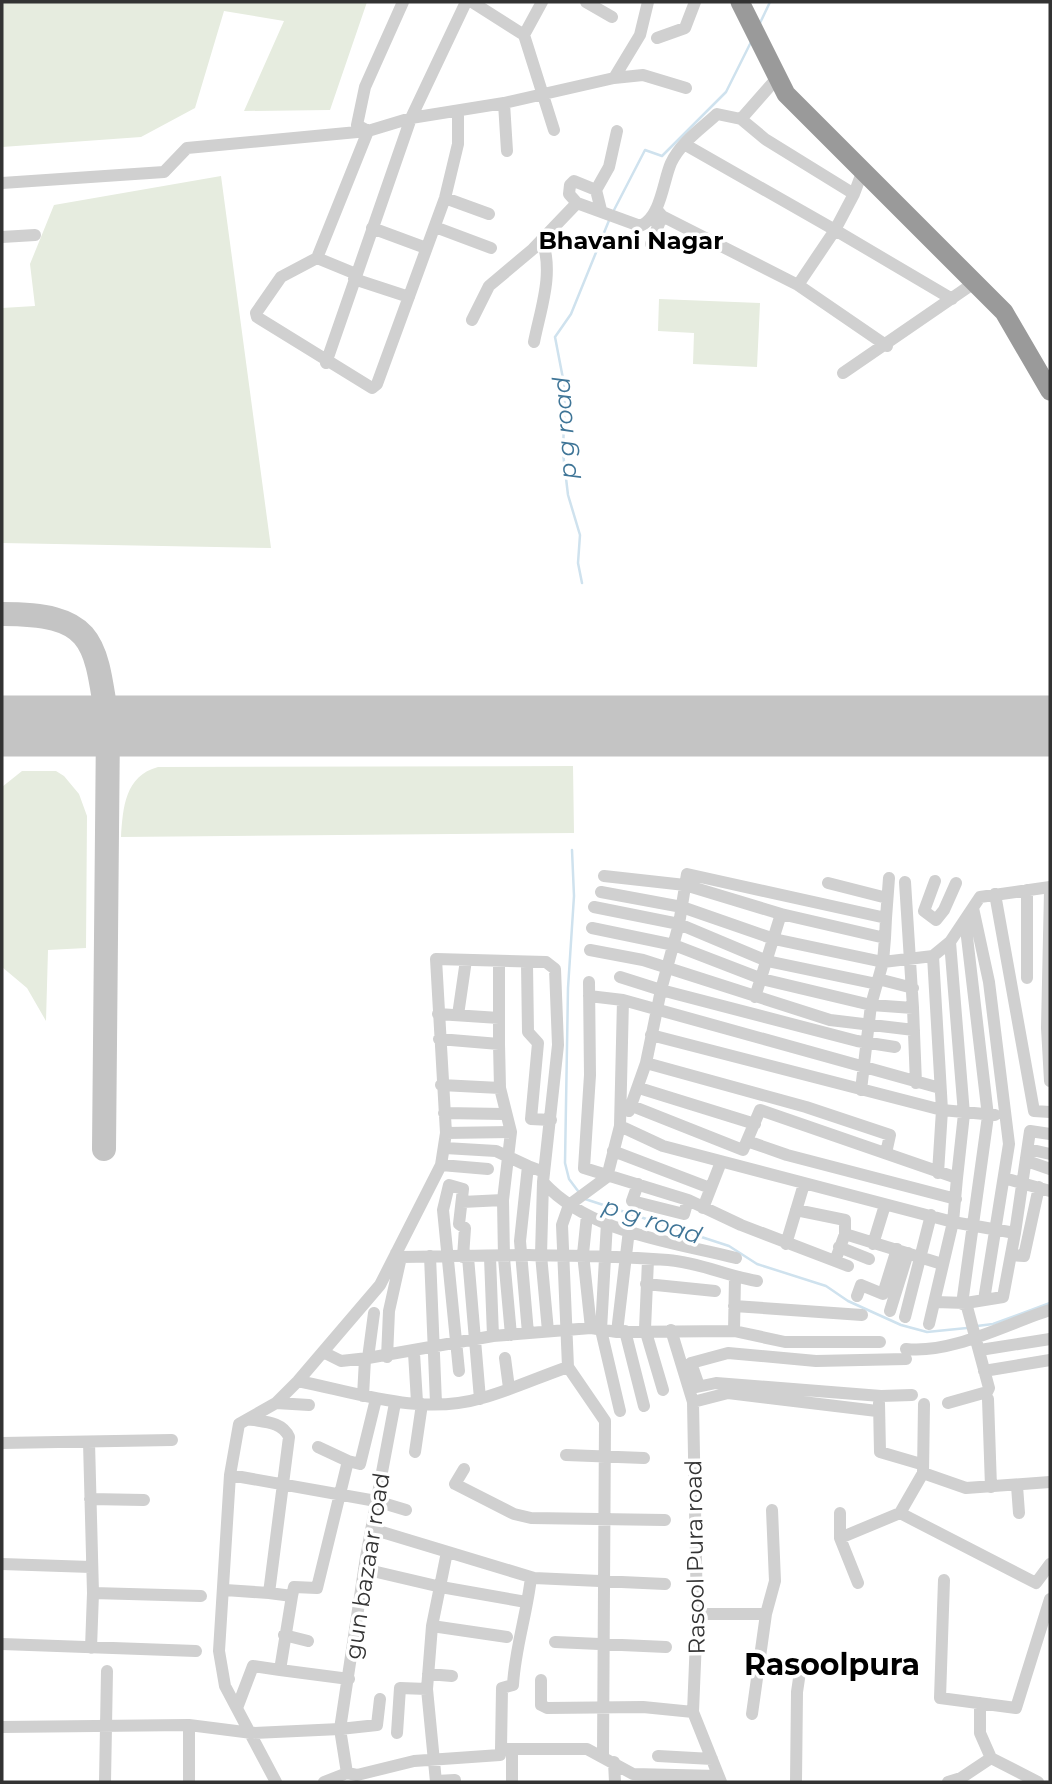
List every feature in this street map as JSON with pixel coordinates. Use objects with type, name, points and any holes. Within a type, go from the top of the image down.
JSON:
[{"type":"highway","points":[[740,2],[795,88],[1012,306],[1050,372]]},
{"type":"highway","points":[[751,2],[786,94],[1003,312],[1050,391]]},
{"type":"street","points":[[368,131],[358,125],[365,87],[403,2]]},
{"type":"street","points":[[326,363],[411,118],[466,2]]},
{"type":"street","points":[[472,2],[524,35],[554,130]]},
{"type":"street","points":[[524,35],[542,2]]},
{"type":"street","points":[[586,2],[612,17]]},
{"type":"street","points":[[614,78],[640,35],[648,2]]},
{"type":"street","points":[[657,38],[685,28],[695,2]]},
{"type":"street","points":[[2,183],[164,172],[187,148],[368,131],[411,118],[504,103],[614,78],[643,75],[686,88]]},
{"type":"street","points":[[741,119],[778,77]]},
{"type":"street","points":[[504,103],[507,151]]},
{"type":"street","points":[[368,131],[317,258],[281,277],[256,313],[257,317],[326,363],[372,388],[377,384],[445,198],[458,144],[458,111]]},
{"type":"street","points":[[651,244],[671,162],[684,144],[717,114],[741,119],[775,145],[854,194]]},
{"type":"street","points":[[601,210],[596,190],[609,167],[617,131]]},
{"type":"street","points":[[684,144],[952,299]]},
{"type":"street","points":[[797,285],[835,230],[863,170]]},
{"type":"street","points":[[596,190],[574,181],[569,194],[577,203],[640,226],[659,213]]},
{"type":"street","points":[[445,198],[489,214]]},
{"type":"street","points":[[472,320],[488,286],[542,239],[577,203]]},
{"type":"street","points":[[659,213],[797,285],[887,346]]},
{"type":"street","points":[[372,228],[426,248]]},
{"type":"street","points":[[435,228],[491,248]]},
{"type":"street","points":[[2,237],[36,235]]},
{"type":"street","points":[[534,342],[549,279],[548,256],[542,239]]},
{"type":"street","points":[[317,258],[355,277],[410,297]]},
{"type":"street","points":[[843,373],[887,346],[974,283]]},
{"type":"street","points":[[620,1126],[632,1106],[646,1063],[661,990],[679,924],[687,874],[886,918]]},
{"type":"street","points":[[604,876],[685,885],[781,914],[885,938]]},
{"type":"street","points":[[861,1090],[871,1005],[883,962],[889,878]]},
{"type":"street","points":[[935,881],[924,911],[936,919],[944,910],[956,883]]},
{"type":"street","points":[[905,882],[912,959],[916,1083]]},
{"type":"street","points":[[828,883],[887,898]]},
{"type":"street","points":[[601,892],[682,907],[774,939],[883,962],[933,956],[954,937],[980,897],[1050,889],[1047,1028],[1050,1082]]},
{"type":"street","points":[[1027,890],[1027,978]]},
{"type":"street","points":[[935,1302],[966,1308],[984,1300],[1003,1297],[1025,1182],[1034,1111],[995,894]]},
{"type":"street","points":[[594,907],[679,924],[767,961],[877,984],[878,979]]},
{"type":"street","points":[[972,908],[989,982],[1009,1144],[993,1230],[984,1300]]},
{"type":"street","points":[[929,1324],[953,1222],[964,1114],[954,937],[944,910]]},
{"type":"street","points":[[755,997],[781,914]]},
{"type":"street","points":[[948,1403],[987,1392],[989,1388],[966,1308],[988,1116],[965,920]]},
{"type":"street","points":[[592,928],[674,945],[762,979],[871,1005],[913,1008]]},
{"type":"street","points":[[590,950],[667,967],[830,1020],[914,1030]]},
{"type":"street","points":[[933,956],[942,1110],[938,1173]]},
{"type":"street","points":[[276,1782],[225,1686],[219,1651],[225,1590],[230,1475],[236,1432],[239,1424],[276,1403],[298,1381],[380,1285],[399,1255],[441,1165],[446,1133],[441,1084],[436,959],[527,964],[546,962],[555,969],[558,1045],[543,1177],[541,1255],[548,1331]]},
{"type":"street","points":[[457,1015],[466,960]]},
{"type":"street","points":[[499,961],[500,1088],[504,1114],[511,1132],[503,1200],[504,1258],[511,1335]]},
{"type":"street","points":[[527,964],[528,1032],[538,1043],[531,1119],[551,1120]]},
{"type":"street","points":[[620,977],[661,990],[895,1047]]},
{"type":"street","points":[[878,979],[913,988]]},
{"type":"street","points":[[589,982],[590,1075],[584,1168],[601,1180],[638,1184],[688,1200],[786,1244],[848,1266]]},
{"type":"street","points":[[589,996],[624,1000],[940,1088]]},
{"type":"street","points":[[615,1782],[608,1759],[604,1706],[605,1421],[595,1412],[568,1367],[562,1225],[573,1202],[601,1180],[620,1126],[624,1000]]},
{"type":"street","points":[[438,1014],[499,1018]]},
{"type":"street","points":[[651,1035],[942,1110],[988,1116],[1006,1114]]},
{"type":"street","points":[[439,1040],[499,1044]]},
{"type":"street","points":[[646,1063],[806,1107],[890,1135],[886,1153]]},
{"type":"street","points":[[441,1084],[500,1088]]},
{"type":"street","points":[[639,1088],[755,1124]]},
{"type":"street","points":[[632,1106],[743,1150],[761,1110],[957,1178]]},
{"type":"street","points":[[1034,1111],[1050,1112]]},
{"type":"street","points":[[444,1113],[504,1114]]},
{"type":"street","points":[[620,1126],[663,1146],[721,1162],[953,1222],[1015,1233]]},
{"type":"street","points":[[1030,1131],[1050,1134]]},
{"type":"street","points":[[446,1133],[511,1132]]},
{"type":"street","points":[[747,1141],[787,1155],[956,1199]]},
{"type":"street","points":[[445,1148],[496,1150],[528,1166],[587,1215],[629,1230],[736,1258]]},
{"type":"street","points":[[613,1151],[710,1188]]},
{"type":"street","points":[[1028,1155],[1050,1154]]},
{"type":"street","points":[[1028,1155],[1050,1169]]},
{"type":"street","points":[[703,1208],[721,1162]]},
{"type":"street","points":[[441,1165],[488,1169]]},
{"type":"street","points":[[528,1166],[521,1257],[528,1333]]},
{"type":"street","points":[[1004,1178],[1044,1189],[1024,1256],[1011,1255]]},
{"type":"street","points":[[786,1244],[804,1184]]},
{"type":"street","points":[[459,1371],[443,1210],[449,1185],[463,1189],[459,1224],[465,1228],[480,1399]]},
{"type":"street","points":[[462,1202],[503,1200]]},
{"type":"street","points":[[873,1244],[885,1205]]},
{"type":"street","points":[[796,1210],[845,1220],[835,1261]]},
{"type":"street","points":[[587,1215],[583,1254],[596,1329],[620,1410]]},
{"type":"street","points":[[905,1317],[931,1215]]},
{"type":"street","points":[[596,1329],[607,1222]]},
{"type":"street","points":[[629,1230],[621,1331],[644,1406]]},
{"type":"street","points":[[842,1240],[903,1251],[942,1264]]},
{"type":"street","points":[[842,1240],[869,1259]]},
{"type":"street","points":[[857,1296],[861,1285],[883,1294],[903,1251]]},
{"type":"street","points":[[890,1311],[903,1251]]},
{"type":"street","points":[[399,1255],[504,1258],[562,1253],[604,1255],[670,1260],[757,1281]]},
{"type":"street","points":[[387,1357],[389,1311],[399,1255]]},
{"type":"street","points":[[430,1256],[436,1403]]},
{"type":"street","points":[[489,1257],[492,1336]]},
{"type":"street","points":[[648,1260],[645,1329],[663,1390]]},
{"type":"street","points":[[734,1331],[735,1277]]},
{"type":"street","points":[[646,1284],[715,1291]]},
{"type":"street","points":[[734,1306],[862,1315]]},
{"type":"street","points":[[977,1341],[1007,1324],[1050,1310]]},
{"type":"street","points":[[318,1447],[360,1464],[369,1397],[366,1359],[374,1313]]},
{"type":"street","points":[[323,1352],[341,1361],[366,1359],[414,1353],[492,1336],[567,1329],[734,1331],[785,1342],[880,1342]]},
{"type":"street","name":"Rasool Pura road","points":[[671,1330],[694,1388],[698,1614],[694,1712],[720,1779]]},
{"type":"street","points":[[912,1395],[881,1396],[716,1383],[694,1388],[691,1363],[728,1353],[816,1361],[906,1354],[977,1341],[1050,1339]]},
{"type":"street","points":[[414,1353],[419,1403],[415,1452]]},
{"type":"street","points":[[505,1357],[509,1388]]},
{"type":"street","points":[[984,1371],[1050,1360]]},
{"type":"street","points":[[298,1381],[395,1402],[436,1403],[480,1399],[568,1367]]},
{"type":"street","points":[[693,1402],[728,1393],[877,1411]]},
{"type":"street","points":[[881,1396],[877,1411],[880,1452],[966,1488],[1050,1482]]},
{"type":"street","points":[[988,1399],[991,1487]]},
{"type":"street","name":"gun bazaar road","points":[[355,1777],[340,1729],[364,1569],[395,1402]]},
{"type":"street","points":[[276,1403],[309,1405]]},
{"type":"street","points":[[840,1538],[900,1513],[922,1469],[924,1404]]},
{"type":"street","points":[[247,1419],[281,1425],[289,1437],[269,1593]]},
{"type":"street","points":[[2,1443],[173,1440]]},
{"type":"street","points":[[89,1442],[90,1567],[93,1592],[91,1648]]},
{"type":"street","points":[[566,1455],[644,1458]]},
{"type":"street","points":[[280,1670],[294,1587],[317,1588],[330,1547],[338,1494],[348,1461]]},
{"type":"street","points":[[464,1469],[455,1484],[514,1514],[531,1518],[665,1520]]},
{"type":"street","points":[[230,1475],[376,1501],[406,1510]]},
{"type":"street","points":[[1017,1486],[1019,1513]]},
{"type":"street","points":[[90,1499],[144,1500]]},
{"type":"street","points":[[752,1714],[766,1614],[775,1581],[772,1510]]},
{"type":"street","points":[[840,1513],[840,1538],[858,1583]]},
{"type":"street","points":[[900,1513],[1036,1583],[1050,1564]]},
{"type":"street","points":[[372,1529],[531,1577],[604,1583],[665,1584]]},
{"type":"street","points":[[447,1552],[432,1626],[427,1689],[436,1782],[455,1780]]},
{"type":"street","points":[[2,1564],[90,1567]]},
{"type":"street","points":[[364,1569],[441,1587],[526,1602]]},
{"type":"street","points":[[512,1782],[506,1749],[502,1688],[513,1685],[514,1657],[520,1642],[531,1577]]},
{"type":"street","points":[[944,1580],[940,1698],[1016,1708],[1050,1599]]},
{"type":"street","points":[[225,1590],[292,1595]]},
{"type":"street","points":[[93,1592],[201,1596]]},
{"type":"street","points":[[698,1614],[766,1614]]},
{"type":"street","points":[[432,1626],[507,1637]]},
{"type":"street","points":[[284,1635],[308,1641]]},
{"type":"street","points":[[555,1642],[666,1647]]},
{"type":"street","points":[[2,1644],[196,1651]]},
{"type":"street","points":[[796,1782],[797,1692],[801,1665]]},
{"type":"street","points":[[237,1708],[253,1666],[349,1679]]},
{"type":"street","points":[[105,1782],[107,1671]]},
{"type":"street","points":[[428,1675],[452,1676]]},
{"type":"street","points":[[541,1680],[543,1707],[604,1706],[694,1712]]},
{"type":"street","points":[[397,1733],[400,1688],[427,1689]]},
{"type":"street","points":[[2,1727],[189,1725],[252,1733],[340,1729],[377,1725],[380,1699]]},
{"type":"street","points":[[980,1703],[980,1732],[991,1758],[1038,1782]]},
{"type":"street","points":[[189,1725],[189,1782]]},
{"type":"street","points":[[324,1782],[433,1759],[500,1755],[506,1749],[522,1747],[587,1749],[633,1774],[720,1779]]},
{"type":"street","points":[[658,1756],[712,1759]]},
{"type":"street","points":[[948,1782],[962,1780],[991,1758]]},
{"type":"shaded area","points":[[2,2],[367,2],[330,110],[244,111],[284,21],[224,11],[195,108],[141,137],[2,147]]},
{"type":"shaded area","points":[[221,176],[271,548],[2,543],[2,308],[35,306],[30,264],[54,205]]},
{"type":"shaded area","points":[[659,299],[760,303],[757,367],[693,364],[694,333],[658,331]]},
{"type":"shaded area","points":[[573,766],[574,833],[121,837],[125,804],[132,785],[147,771],[158,767]]},
{"type":"shaded area","points":[[22,771],[56,771],[64,776],[79,794],[87,816],[86,948],[48,950],[46,1021],[27,988],[2,967],[2,787]]},
{"type":"waterway","points":[[760,23],[770,2]]},
{"type":"waterway","points":[[613,212],[645,150],[662,156],[726,92],[751,42]]},
{"type":"waterway","name":"p g road","points":[[582,583],[578,563],[580,535],[568,495],[563,453],[565,389],[555,337],[571,314],[610,218]]},
{"type":"waterway","name":"p g road","points":[[572,850],[574,896],[568,988],[565,1163],[569,1179],[578,1191]]},
{"type":"waterway","name":"p g road","points":[[585,1199],[729,1246],[757,1264],[826,1286],[848,1301],[901,1325],[927,1332],[967,1328]]},
{"type":"waterway","name":"p g road","points":[[977,1326],[993,1324],[1050,1303]]},
{"type":"taxiway","points":[[2,614],[33,615],[74,627],[86,638],[99,673],[108,726],[104,1149]]},
{"type":"taxiway","points":[[1017,726],[1050,731]]},
{"type":"runway","points":[[2,726],[1050,726]]},
{"type":"district","name":"Bhavani Nagar","points":[[631,241]]},
{"type":"district","name":"Rasoolpura","points":[[832,1665]]}]
